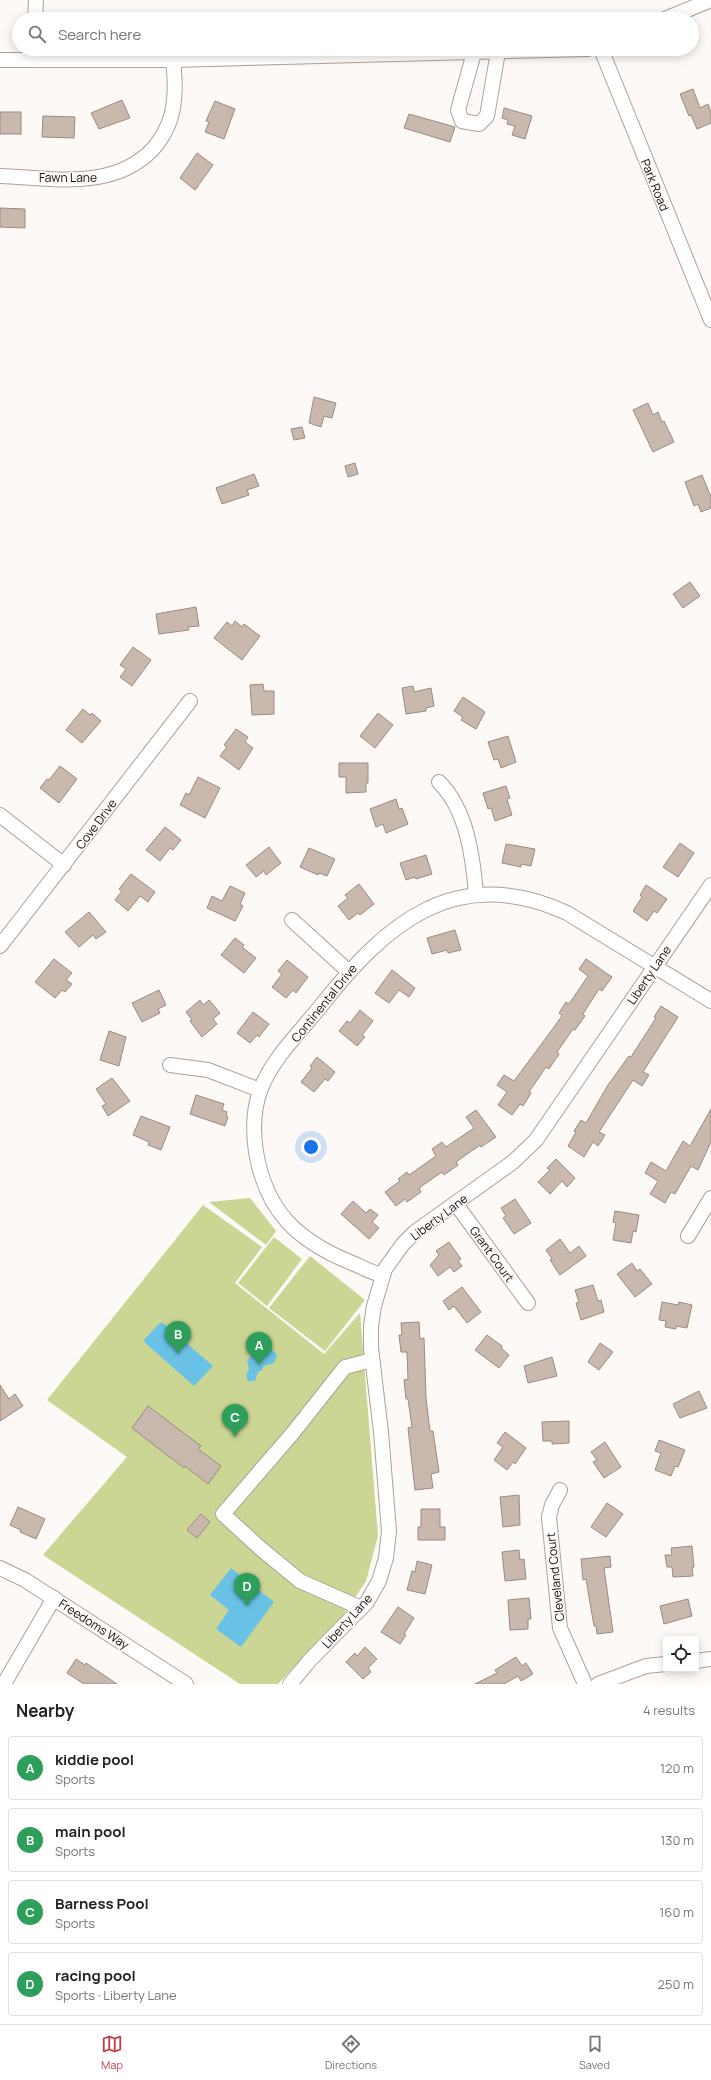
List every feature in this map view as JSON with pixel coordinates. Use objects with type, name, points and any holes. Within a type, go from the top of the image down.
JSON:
[{"type":"street","points":[[35,12],[36,0]]},
{"type":"street","points":[[682,12],[711,0]]},
{"type":"street","points":[[0,60],[21,56]]},
{"type":"street","points":[[79,56],[173,60],[345,56]]},
{"type":"street","points":[[473,56],[458,110],[462,121],[479,124],[487,116],[497,56]]},
{"type":"street","name":"Park Road","points":[[604,56],[711,320]]},
{"type":"street","name":"Fawn Lane","points":[[0,176],[94,179],[113,175],[131,167],[144,158],[157,144],[166,128],[174,98],[173,60]]},
{"type":"street","name":"Cove Drive","points":[[0,946],[190,701]]},
{"type":"street","points":[[439,782],[453,799],[463,825],[472,855],[476,894]]},
{"type":"street","points":[[0,815],[64,865]]},
{"type":"street","name":"Liberty Lane","points":[[290,1684],[310,1660],[361,1608],[379,1581],[388,1541],[381,1432],[372,1360],[371,1326],[374,1306],[382,1275],[393,1257],[415,1232],[513,1162],[536,1140],[711,885]]},
{"type":"street","name":"Continental Drive","points":[[382,1275],[346,1260],[306,1239],[293,1229],[272,1203],[265,1188],[253,1128],[260,1090],[274,1066],[348,970],[392,930],[408,918],[425,909],[444,902],[476,894],[494,894],[520,897],[550,905],[567,913],[711,1001]]},
{"type":"street","points":[[292,920],[348,970]]},
{"type":"street","points":[[170,1065],[208,1070],[260,1090]]},
{"type":"street","points":[[688,1236],[711,1198]]},
{"type":"street","name":"Grant Court","points":[[456,1204],[528,1303]]},
{"type":"street","points":[[361,1608],[300,1581],[260,1548],[224,1514],[292,1434],[345,1367],[372,1360]]},
{"type":"street","name":"Cleveland Court","points":[[560,1490],[552,1505],[549,1517],[560,1628],[585,1684]]},
{"type":"street","name":"Freedoms Way","points":[[0,1568],[25,1580],[54,1598],[186,1684]]},
{"type":"street","points":[[5,1682],[54,1598]]},
{"type":"street","points":[[699,1661],[711,1659]]},
{"type":"street","points":[[598,1684],[620,1679],[646,1666],[663,1664]]},
{"type":"green space","points":[[250,1198],[276,1231],[266,1245],[209,1202]]},
{"type":"green space","points":[[203,1205],[262,1247],[235,1283],[324,1354],[360,1313],[378,1536],[366,1581],[344,1614],[278,1684],[240,1684],[43,1555],[127,1457],[47,1400]]},
{"type":"green space","points":[[274,1237],[302,1259],[267,1306],[238,1283]]},
{"type":"green space","points":[[310,1256],[365,1300],[325,1351],[269,1308]]},
{"type":"water","points":[[160,1323],[163,1323],[213,1366],[194,1386],[143,1341]]},
{"type":"water","points":[[265,1348],[272,1349],[277,1355],[274,1363],[264,1366],[262,1370],[258,1372],[255,1381],[248,1381],[246,1375],[249,1369],[247,1360],[252,1356],[261,1354]]},
{"type":"water","points":[[231,1568],[274,1602],[241,1647],[216,1629],[229,1610],[210,1595]]},
{"type":"building","points":[[693,89],[700,108],[708,104],[711,112],[711,123],[697,129],[691,115],[689,116],[680,94]]},
{"type":"building","points":[[122,100],[130,118],[99,129],[91,113]]},
{"type":"building","points":[[215,101],[235,109],[224,139],[205,132],[209,122],[206,121]]},
{"type":"building","points":[[504,108],[532,116],[525,139],[512,135],[515,126],[507,124],[508,120],[502,118]]},
{"type":"building","points":[[0,112],[21,112],[21,134],[0,134]]},
{"type":"building","points":[[409,114],[455,127],[450,142],[404,128]]},
{"type":"building","points":[[43,116],[75,117],[74,138],[42,137]]},
{"type":"building","points":[[197,153],[213,165],[195,190],[180,178]]},
{"type":"building","points":[[0,208],[25,209],[25,228],[0,227]]},
{"type":"building","points":[[314,397],[336,403],[332,418],[324,416],[321,427],[309,423]]},
{"type":"building","points":[[648,403],[653,415],[658,412],[662,422],[664,421],[674,442],[653,452],[633,410]]},
{"type":"building","points":[[302,427],[305,438],[294,440],[291,429]]},
{"type":"building","points":[[355,463],[358,474],[348,477],[345,466]]},
{"type":"building","points":[[254,474],[259,486],[247,490],[249,495],[222,504],[216,488]]},
{"type":"building","points":[[702,475],[711,497],[711,508],[701,512],[698,504],[694,506],[685,482]]},
{"type":"building","points":[[690,582],[700,596],[683,608],[673,594]]},
{"type":"building","points":[[196,607],[199,626],[188,627],[189,630],[159,634],[156,614]]},
{"type":"building","points":[[235,621],[242,627],[244,624],[260,636],[242,660],[214,638],[227,622],[232,626]]},
{"type":"building","points":[[133,647],[151,660],[132,686],[120,677],[126,669],[120,665]]},
{"type":"building","points":[[263,684],[264,691],[274,691],[274,714],[252,715],[250,685]]},
{"type":"building","points":[[413,686],[414,692],[431,688],[434,706],[426,708],[426,711],[406,714],[402,688]]},
{"type":"building","points":[[463,697],[485,712],[476,729],[461,720],[463,717],[454,711]]},
{"type":"building","points":[[83,709],[90,715],[92,713],[101,721],[82,743],[66,730]]},
{"type":"building","points":[[378,713],[393,725],[375,748],[360,736]]},
{"type":"building","points":[[236,729],[248,737],[245,742],[253,748],[239,770],[220,756],[227,747],[224,745]]},
{"type":"building","points":[[508,736],[516,762],[501,768],[498,759],[494,760],[488,742]]},
{"type":"building","points":[[339,763],[368,763],[368,783],[366,783],[366,792],[346,793],[346,777],[339,777]]},
{"type":"building","points":[[60,766],[77,779],[59,803],[40,788],[47,779],[49,780]]},
{"type":"building","points":[[198,777],[220,788],[205,818],[180,805],[186,793],[189,795]]},
{"type":"building","points":[[506,786],[510,798],[507,799],[512,815],[495,821],[491,808],[488,809],[483,793]]},
{"type":"building","points":[[396,799],[399,809],[402,808],[408,824],[386,833],[383,824],[376,827],[370,809]]},
{"type":"building","points":[[165,827],[181,840],[173,850],[170,848],[160,861],[146,850]]},
{"type":"building","points":[[680,843],[694,853],[678,877],[663,867]]},
{"type":"building","points":[[506,844],[535,849],[531,866],[521,864],[521,867],[502,863]]},
{"type":"building","points":[[269,847],[281,863],[266,875],[264,871],[256,877],[246,865]]},
{"type":"building","points":[[309,848],[335,859],[327,876],[319,873],[318,875],[300,867]]},
{"type":"building","points":[[426,855],[432,874],[416,879],[415,877],[406,880],[400,863]]},
{"type":"building","points":[[131,874],[155,892],[148,902],[140,896],[128,911],[115,900],[122,891],[119,889]]},
{"type":"building","points":[[359,884],[374,904],[360,915],[358,913],[349,920],[338,906],[348,898],[345,895]]},
{"type":"building","points":[[646,885],[667,899],[657,913],[654,911],[647,921],[633,911],[642,897],[640,895]]},
{"type":"building","points":[[230,886],[245,893],[240,904],[243,906],[235,921],[207,908],[212,896],[222,901]]},
{"type":"building","points":[[89,912],[106,932],[96,939],[93,935],[79,947],[65,932]]},
{"type":"building","points":[[455,930],[461,950],[448,953],[447,950],[432,954],[427,938]]},
{"type":"building","points":[[235,938],[244,945],[242,947],[256,958],[244,973],[221,955]]},
{"type":"building","points":[[54,959],[72,973],[66,980],[72,984],[65,992],[62,990],[55,998],[35,982]]},
{"type":"building","points":[[586,959],[612,977],[602,991],[599,989],[583,1014],[585,1016],[575,1030],[573,1029],[557,1052],[559,1054],[549,1069],[546,1067],[529,1092],[531,1093],[523,1106],[520,1104],[512,1115],[498,1105],[507,1092],[497,1085],[504,1075],[514,1081],[562,1016],[559,1013],[566,1002],[569,1004],[588,976],[579,969]]},
{"type":"building","points":[[287,960],[308,977],[296,993],[293,990],[286,998],[272,987],[282,974],[278,971]]},
{"type":"building","points":[[392,970],[415,988],[409,997],[399,990],[389,1003],[375,993]]},
{"type":"building","points":[[159,990],[166,1005],[158,1009],[160,1013],[142,1022],[132,1003]]},
{"type":"building","points":[[200,1000],[203,1005],[209,1000],[220,1013],[213,1019],[217,1024],[202,1037],[190,1021],[192,1020],[186,1012]]},
{"type":"building","points":[[661,1006],[678,1017],[643,1072],[649,1075],[642,1086],[633,1080],[599,1132],[605,1135],[598,1146],[593,1142],[584,1157],[568,1146],[576,1132],[574,1131],[581,1120],[586,1123],[608,1085],[629,1056],[631,1057],[656,1018],[654,1017]]},
{"type":"building","points":[[360,1010],[373,1021],[362,1035],[365,1037],[357,1046],[339,1031],[347,1021],[350,1023]]},
{"type":"building","points":[[253,1012],[269,1024],[259,1037],[257,1035],[250,1043],[237,1033]]},
{"type":"building","points":[[109,1031],[126,1037],[119,1066],[100,1060]]},
{"type":"building","points":[[317,1057],[335,1072],[328,1081],[325,1079],[314,1092],[301,1082],[312,1068],[310,1066]]},
{"type":"building","points":[[112,1078],[130,1101],[108,1116],[102,1106],[106,1104],[96,1089]]},
{"type":"building","points":[[196,1095],[224,1104],[222,1110],[227,1112],[226,1116],[228,1117],[225,1126],[190,1114]]},
{"type":"building","points":[[711,1109],[711,1142],[698,1170],[691,1166],[675,1194],[671,1192],[665,1203],[650,1194],[658,1181],[645,1173],[651,1162],[666,1171],[683,1141],[690,1146]]},
{"type":"building","points":[[476,1110],[496,1137],[481,1147],[480,1145],[456,1162],[458,1165],[444,1175],[442,1172],[419,1188],[421,1192],[407,1202],[405,1199],[396,1206],[385,1192],[400,1181],[398,1179],[407,1172],[409,1175],[436,1156],[432,1149],[442,1142],[446,1147],[474,1128],[466,1117]]},
{"type":"building","points":[[141,1116],[170,1127],[161,1150],[148,1145],[149,1142],[133,1135]]},
{"type":"building","points":[[556,1159],[575,1178],[567,1187],[562,1181],[550,1194],[538,1182],[550,1170],[547,1168]]},
{"type":"building","points":[[515,1199],[531,1223],[514,1234],[503,1218],[506,1216],[501,1208]]},
{"type":"building","points":[[353,1201],[366,1213],[370,1209],[378,1215],[372,1222],[379,1228],[369,1239],[341,1214]]},
{"type":"building","points":[[615,1211],[639,1215],[636,1232],[633,1231],[631,1243],[613,1240],[616,1223],[613,1222]]},
{"type":"building","points":[[560,1239],[570,1253],[579,1246],[586,1256],[560,1275],[550,1260],[552,1259],[546,1250]]},
{"type":"building","points":[[449,1242],[461,1259],[458,1261],[462,1266],[454,1272],[450,1267],[438,1276],[430,1265],[439,1255],[436,1251]]},
{"type":"building","points":[[632,1263],[637,1271],[640,1269],[652,1284],[635,1297],[617,1274]]},
{"type":"building","points":[[593,1285],[598,1301],[601,1300],[604,1312],[581,1320],[576,1303],[579,1302],[575,1290]]},
{"type":"building","points":[[462,1287],[481,1312],[467,1323],[454,1306],[449,1310],[443,1301]]},
{"type":"building","points":[[662,1302],[678,1305],[679,1302],[692,1305],[687,1328],[676,1326],[676,1329],[665,1327],[666,1321],[659,1320]]},
{"type":"building","points":[[419,1322],[420,1339],[424,1338],[426,1398],[430,1431],[433,1431],[439,1472],[431,1474],[433,1488],[415,1490],[408,1428],[412,1427],[408,1399],[406,1399],[404,1380],[408,1379],[407,1352],[401,1352],[399,1335],[402,1335],[401,1323]]},
{"type":"building","points":[[487,1335],[502,1346],[501,1348],[509,1355],[499,1368],[475,1350]]},
{"type":"building","points":[[600,1343],[613,1352],[599,1370],[588,1362]]},
{"type":"building","points":[[552,1357],[557,1376],[528,1383],[524,1366]]},
{"type":"building","points":[[0,1385],[9,1399],[15,1394],[23,1406],[0,1421]]},
{"type":"building","points":[[699,1391],[707,1408],[680,1418],[673,1404]]},
{"type":"building","points":[[148,1406],[201,1446],[198,1449],[221,1466],[208,1484],[185,1466],[184,1468],[132,1428]]},
{"type":"building","points":[[569,1421],[569,1443],[552,1444],[552,1441],[543,1441],[542,1422]]},
{"type":"building","points":[[505,1432],[526,1448],[515,1464],[513,1462],[507,1470],[494,1460],[503,1447],[497,1443]]},
{"type":"building","points":[[659,1440],[685,1450],[678,1467],[675,1466],[671,1476],[655,1470],[661,1453],[655,1451]]},
{"type":"building","points":[[605,1442],[621,1467],[604,1478],[593,1462],[597,1460],[591,1452]]},
{"type":"building","points":[[519,1495],[520,1525],[503,1527],[500,1497]]},
{"type":"building","points":[[607,1503],[623,1514],[606,1537],[591,1527]]},
{"type":"building","points":[[18,1507],[45,1519],[36,1539],[20,1532],[21,1530],[10,1525]]},
{"type":"building","points":[[421,1509],[440,1509],[440,1527],[445,1527],[445,1540],[418,1540],[418,1527],[421,1527]]},
{"type":"building","points":[[201,1514],[210,1522],[197,1538],[187,1530]]},
{"type":"building","points":[[692,1546],[694,1567],[692,1567],[693,1576],[673,1577],[672,1567],[667,1567],[665,1555],[672,1555],[671,1548]]},
{"type":"building","points":[[519,1550],[520,1560],[524,1559],[526,1579],[505,1581],[502,1552]]},
{"type":"building","points":[[610,1556],[611,1567],[604,1568],[613,1632],[597,1634],[596,1626],[594,1626],[586,1579],[583,1580],[581,1559]]},
{"type":"building","points":[[417,1561],[432,1565],[425,1594],[407,1590],[412,1571],[415,1572]]},
{"type":"building","points":[[529,1598],[531,1619],[528,1619],[528,1629],[510,1630],[508,1600]]},
{"type":"building","points":[[688,1599],[692,1616],[664,1624],[660,1606]]},
{"type":"building","points":[[398,1607],[414,1618],[404,1634],[406,1635],[400,1644],[381,1632]]},
{"type":"building","points":[[365,1647],[377,1659],[368,1668],[371,1672],[363,1679],[346,1662],[355,1653],[357,1656]]},
{"type":"building","points":[[516,1657],[522,1666],[526,1663],[533,1674],[521,1681],[518,1676],[504,1684],[475,1684],[497,1673],[495,1670]]},
{"type":"building","points":[[76,1659],[85,1665],[86,1663],[117,1684],[84,1684],[67,1673]]},
{"type":"place","name":"main pool","points":[[178,1354]]},
{"type":"place","name":"kiddie pool","points":[[259,1365]]},
{"type":"place","name":"Barness Pool","points":[[235,1437]]},
{"type":"place","name":"racing pool","points":[[247,1606]]}]
